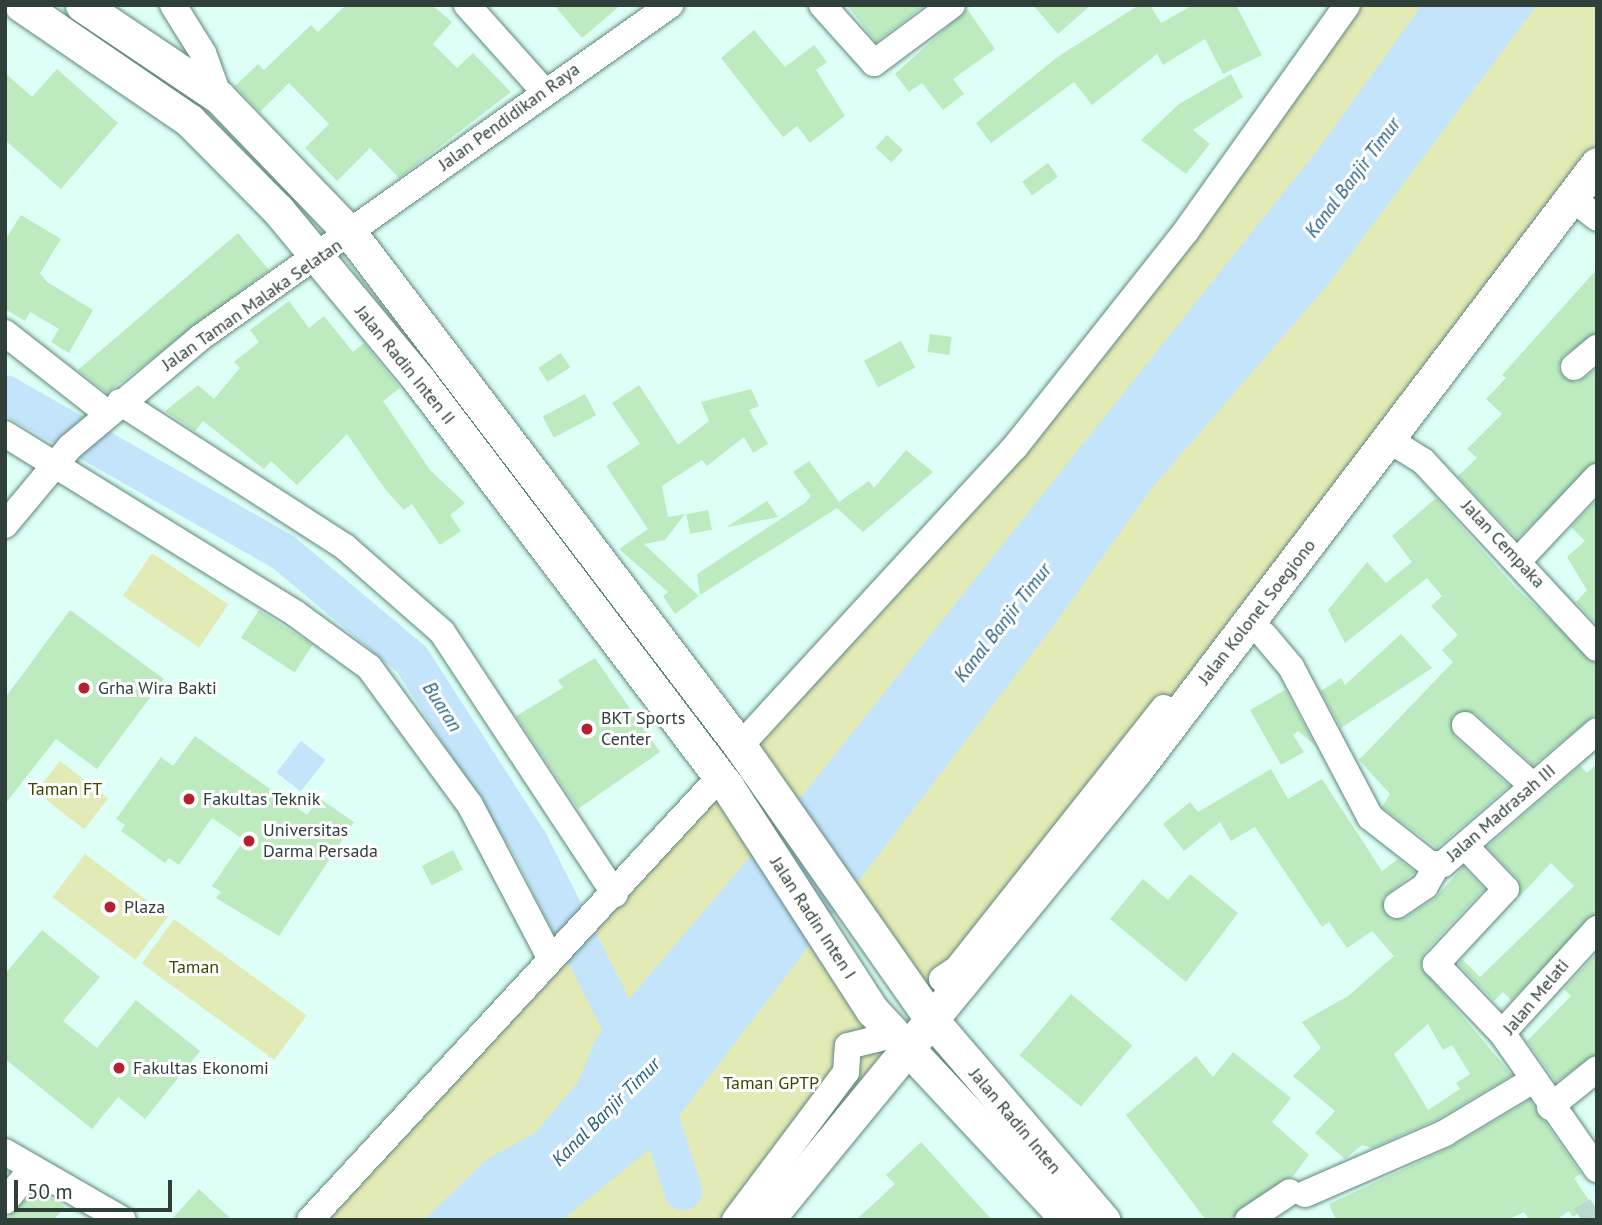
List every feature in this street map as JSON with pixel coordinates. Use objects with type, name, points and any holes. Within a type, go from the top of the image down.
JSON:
[{"type":"main road","name":"Jalan Radin Inten II","points":[[21,5],[213,140],[318,259],[452,422],[723,782]]},
{"type":"main road","name":"Jalan Radin Inten II","points":[[82,5],[219,97],[351,234],[747,755]]},
{"type":"main road","name":"Jalan Kolonel Soegiono","points":[[896,1042],[937,1027],[1264,635],[1402,449],[1589,206],[1597,164]]},
{"type":"main road","name":"Jalan Kolonel Soegiono","points":[[937,1027],[940,983],[1136,770],[1589,206]]},
{"type":"main road","points":[[747,755],[884,948],[940,983],[937,1027]]},
{"type":"main road","name":"Jalan Radin Inten I","points":[[723,782],[896,1042]]},
{"type":"main road","name":"Jalan Radin Inten","points":[[937,1027],[1103,1220]]},
{"type":"main road","points":[[748,1218],[873,1090],[896,1042]]},
{"type":"main road","points":[[788,1220],[896,1042]]},
{"type":"main road","name":"Jalan Radin Inten","points":[[896,1042],[1069,1220]]},
{"type":"street","points":[[173,5],[203,53],[219,97]]},
{"type":"street","points":[[467,5],[544,91]]},
{"type":"street","name":"Jalan Pendidikan Raya","points":[[351,234],[544,91],[670,5]]},
{"type":"street","points":[[822,5],[874,63],[952,5]]},
{"type":"street","points":[[747,755],[1023,437],[1186,231],[1347,5]]},
{"type":"street","points":[[940,983],[957,969],[1209,652],[1597,147]]},
{"type":"street","name":"Jalan Taman Malaka Selatan","points":[[5,525],[13,497],[110,411],[201,337],[351,234]]},
{"type":"street","points":[[5,333],[110,411],[345,547],[442,632],[607,902]]},
{"type":"street","points":[[1574,367],[1597,348]]},
{"type":"street","points":[[5,435],[62,454],[369,667],[470,805],[559,952]]},
{"type":"street","name":"Jalan Cempaka","points":[[1402,449],[1423,461],[1519,559],[1597,648]]},
{"type":"street","points":[[1519,559],[1597,477]]},
{"type":"street","name":"Jalan Madrasah III","points":[[1264,635],[1291,667],[1370,817],[1437,865],[1465,846],[1597,731]]},
{"type":"street","points":[[1465,725],[1533,786]]},
{"type":"street","points":[[310,1220],[559,952],[723,782]]},
{"type":"street","points":[[1465,846],[1506,889],[1439,955],[1437,970],[1502,1033]]},
{"type":"street","points":[[1397,905],[1424,886],[1437,865]]},
{"type":"street","name":"Jalan Melati","points":[[1597,929],[1502,1033],[1530,1082],[1597,1169]]},
{"type":"street","points":[[748,1218],[846,1072],[848,1046],[896,1042]]},
{"type":"street","points":[[1550,1107],[1597,1069]]},
{"type":"street","points":[[1248,1220],[1297,1193],[1445,1133],[1530,1082]]},
{"type":"street","points":[[5,1152],[123,1220]]},
{"type":"street","points":[[6,1220],[5,1201],[33,1168]]},
{"type":"green space","points":[[1340,5],[1597,5],[1597,164],[931,1019],[740,746],[1015,447]]},
{"type":"green space","points":[[152,553],[228,604],[199,648],[123,596]]},
{"type":"green space","name":"Taman FT","points":[[60,761],[108,799],[84,829],[36,792]]},
{"type":"green space","name":"Taman GPTP","points":[[720,777],[881,1050],[873,1090],[767,1220],[310,1220]]},
{"type":"green space","name":"Plaza","points":[[85,854],[168,917],[136,960],[53,897]]},
{"type":"green space","name":"Taman","points":[[174,919],[307,1015],[274,1060],[142,963]]},
{"type":"water","name":"Kanal Banjir Timur","points":[[1422,5],[1537,5],[1326,287],[1151,489],[1054,625],[660,1141],[562,1220],[424,1220],[486,1160],[536,1132],[578,1082],[596,1038],[805,792],[1319,148]]},
{"type":"water","points":[[301,741],[325,760],[301,792],[276,773]]},
{"type":"building","points":[[346,5],[432,5],[452,22],[433,44],[457,68],[473,53],[511,92],[399,178],[370,148],[337,181],[305,148],[329,124],[289,83],[260,112],[235,86],[258,64],[264,70],[311,25],[318,32]]},
{"type":"building","points":[[554,5],[621,5],[582,38]]},
{"type":"building","points":[[847,5],[925,5],[876,42]]},
{"type":"building","points":[[1033,5],[1091,5],[1058,34]]},
{"type":"building","points":[[1139,5],[1150,5],[1161,23],[1193,5],[1236,5],[1262,55],[1223,74],[1205,39],[1163,65],[1157,54],[1092,105],[1074,82],[991,143],[976,123],[1056,58]]},
{"type":"building","points":[[967,9],[995,49],[953,79],[964,94],[943,110],[922,83],[909,92],[895,74]]},
{"type":"building","points":[[754,30],[785,67],[814,45],[827,62],[816,70],[845,116],[810,143],[797,126],[783,137],[721,58]]},
{"type":"building","points":[[57,69],[118,123],[61,189],[5,140],[5,73],[32,97]]},
{"type":"building","points":[[1231,74],[1243,97],[1193,130],[1210,144],[1186,174],[1141,140],[1179,104]]},
{"type":"building","points":[[887,135],[903,150],[891,162],[875,147]]},
{"type":"building","points":[[1048,163],[1058,177],[1032,196],[1022,182]]},
{"type":"building","points":[[21,215],[61,239],[40,273],[47,282],[93,310],[69,353],[51,342],[59,329],[30,312],[25,321],[5,309],[5,240]]},
{"type":"building","points":[[238,233],[269,270],[107,393],[78,370]]},
{"type":"building","points":[[1597,269],[1597,333],[1564,355],[1558,369],[1576,383],[1597,369],[1597,462],[1517,539],[1458,476],[1477,458],[1467,449],[1502,414],[1486,399],[1506,378],[1502,375]]},
{"type":"building","points":[[289,301],[309,328],[324,316],[353,352],[364,343],[400,388],[383,401],[430,470],[465,503],[450,515],[461,531],[440,545],[412,504],[404,510],[385,489],[347,434],[297,485],[271,461],[264,469],[203,421],[195,431],[165,411],[198,385],[214,399],[240,368],[234,362],[259,342],[250,330]]},
{"type":"building","points":[[930,334],[952,337],[949,355],[927,352]]},
{"type":"building","points":[[901,341],[915,367],[878,387],[864,361]]},
{"type":"building","points":[[561,353],[570,367],[548,382],[538,368]]},
{"type":"building","points":[[639,385],[678,445],[709,421],[701,402],[751,389],[759,406],[749,410],[768,444],[753,453],[744,437],[707,466],[702,460],[662,486],[668,517],[685,514],[665,540],[644,544],[699,596],[675,614],[663,596],[668,592],[619,549],[648,529],[606,466],[640,444],[612,403]]},
{"type":"building","points":[[585,394],[596,415],[554,438],[543,417]]},
{"type":"building","points":[[906,450],[933,472],[863,532],[837,508],[700,595],[697,574],[805,503],[811,496],[793,472],[809,461],[839,502],[869,481],[874,488]]},
{"type":"building","points":[[1436,498],[1516,588],[1597,663],[1597,713],[1533,765],[1475,713],[1453,715],[1454,736],[1509,786],[1437,848],[1382,807],[1390,794],[1359,760],[1453,662],[1442,650],[1458,635],[1431,606],[1442,596],[1427,578],[1345,643],[1328,610],[1367,562],[1386,583],[1412,562],[1392,536]]},
{"type":"building","points":[[1597,500],[1597,625],[1576,602],[1587,590],[1567,557],[1585,541],[1571,527]]},
{"type":"building","points":[[767,501],[778,517],[728,527],[728,526]]},
{"type":"building","points":[[708,510],[712,530],[690,534],[686,514]]},
{"type":"building","name":"Grha Wira Bakti","points":[[70,610],[164,679],[97,769],[56,739],[5,804],[5,698]]},
{"type":"building","points":[[259,610],[313,645],[295,673],[241,638]]},
{"type":"building","points":[[1401,634],[1432,668],[1341,728],[1321,691],[1341,678],[1345,685]]},
{"type":"building","points":[[595,658],[660,752],[578,809],[516,716],[563,688],[558,680]]},
{"type":"building","points":[[1285,690],[1315,745],[1298,731],[1293,735],[1304,752],[1281,765],[1250,710]]},
{"type":"building","points":[[195,736],[307,815],[319,798],[354,822],[279,936],[216,898],[221,892],[212,886],[244,840],[212,818],[179,865],[169,858],[165,863],[121,831],[125,825],[116,819],[161,757],[173,766]]},
{"type":"building","points":[[1597,763],[1597,914],[1511,1000],[1503,992],[1494,1001],[1458,964],[1462,959],[1480,977],[1574,886],[1551,863],[1519,897],[1518,879],[1487,847],[1580,766],[1587,773]]},
{"type":"building","points":[[1271,769],[1288,799],[1322,779],[1382,871],[1398,859],[1415,872],[1383,898],[1390,919],[1405,918],[1434,899],[1463,867],[1484,889],[1424,953],[1421,967],[1512,1075],[1438,1119],[1372,1148],[1362,1145],[1345,1159],[1315,1133],[1335,1111],[1293,1076],[1321,1048],[1302,1022],[1348,996],[1394,956],[1372,931],[1347,948],[1329,922],[1322,927],[1255,827],[1231,841],[1220,822],[1184,851],[1163,824],[1190,802],[1198,812]],"holes":[[[1428,1024],[1443,1050],[1452,1045],[1470,1074],[1456,1083],[1460,1089],[1428,1110],[1394,1054]]]},
{"type":"building","points":[[453,850],[463,870],[432,885],[422,866]]},
{"type":"building","points":[[1190,874],[1238,913],[1186,982],[1110,919],[1143,879],[1168,900]]},
{"type":"building","points":[[42,930],[100,977],[63,1021],[97,1048],[136,1000],[200,1051],[145,1119],[118,1097],[92,1129],[5,1059],[5,974]]},
{"type":"building","points":[[1597,953],[1597,1054],[1556,1082],[1527,1041],[1571,996],[1564,989]]},
{"type":"building","points":[[1071,994],[1132,1045],[1081,1107],[1020,1055]]},
{"type":"building","points":[[1233,1052],[1291,1098],[1272,1122],[1309,1155],[1294,1175],[1229,1220],[1206,1220],[1126,1115],[1196,1056],[1213,1077]]},
{"type":"building","points":[[1530,1100],[1581,1174],[1574,1178],[1592,1205],[1573,1217],[1569,1211],[1556,1220],[1529,1220],[1524,1212],[1507,1220],[1336,1220],[1329,1204],[1451,1147]]},
{"type":"building","points":[[921,1142],[992,1220],[856,1220],[895,1184],[886,1175]]},
{"type":"building","points":[[37,1188],[65,1207],[53,1220],[5,1220]]},
{"type":"building","points":[[199,1189],[232,1220],[171,1220]]},
{"type":"waterway","name":"Buaran","points":[[5,394],[283,552],[412,660],[529,842],[646,1075],[683,1191]]},
{"type":"tunnel","points":[[1581,1220],[1597,1210]]},
{"type":"place","name":"Grha Wira Bakti","points":[[84,688]]},
{"type":"place","name":"BKT Sports Center","points":[[587,729]]},
{"type":"place","name":"Fakultas Teknik","points":[[189,799]]},
{"type":"place","name":"Universitas Darma Persada","points":[[249,841]]},
{"type":"place","name":"Plaza","points":[[110,907]]},
{"type":"place","name":"Fakultas Ekonomi","points":[[119,1068]]}]
